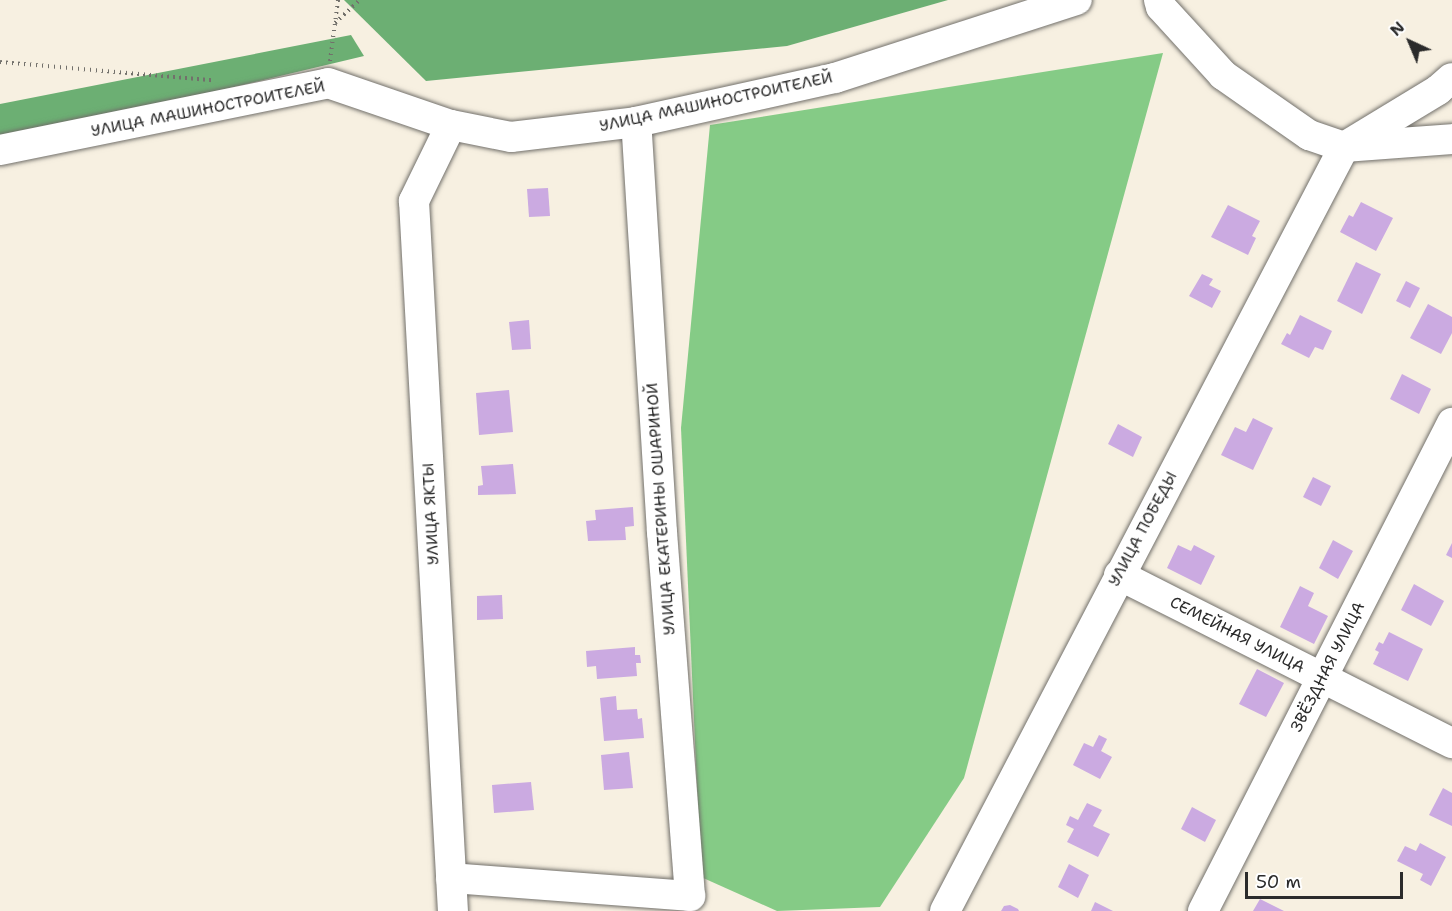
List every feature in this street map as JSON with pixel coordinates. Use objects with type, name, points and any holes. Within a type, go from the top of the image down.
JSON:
[{"type":"street","name":"УЛИЦА МАШИНОСТРОИТЕЛЕЙ","points":[[0,150],[328,83],[451,125],[511,137],[636,122],[835,78],[1077,0]]},
{"type":"street","points":[[1159,0],[1161,7],[1223,75],[1309,135],[1344,147],[1452,139]]},
{"type":"street","points":[[1344,147],[1438,90],[1452,78]]},
{"type":"street","name":"УЛИЦА ЕКАТЕРИНЫ ОШАРИНОЙ","points":[[451,878],[690,896],[662,532],[636,122]]},
{"type":"street","name":"УЛИЦА ЯКТЫ","points":[[451,125],[414,201],[453,911]]},
{"type":"street","name":"УЛИЦА ПОБЕДЫ","points":[[945,911],[1344,147]]},
{"type":"street","name":"ЗВЁЗДНАЯ УЛИЦА","points":[[1203,911],[1452,423]]},
{"type":"street","name":"СЕМЕЙНАЯ УЛИЦА","points":[[1119,575],[1452,743]]},
{"type":"path","points":[[328,83],[338,0]]},
{"type":"path","points":[[335,24],[360,0]]},
{"type":"path","points":[[0,62],[223,81]]},
{"type":"green space","points":[[344,0],[948,0],[787,46],[426,81]]},
{"type":"green space","points":[[351,35],[364,56],[0,143],[0,104]]},
{"type":"green space","points":[[1163,53],[964,778],[880,907],[777,911],[701,877],[681,428],[710,125]]},
{"type":"building","points":[[548,188],[550,216],[529,217],[527,189]]},
{"type":"building","points":[[1361,202],[1393,218],[1376,251],[1340,232],[1349,215],[1353,217]]},
{"type":"building","points":[[1228,205],[1260,221],[1252,236],[1256,238],[1248,255],[1211,237]]},
{"type":"building","points":[[1356,262],[1381,274],[1362,314],[1337,301]]},
{"type":"building","points":[[1202,274],[1213,279],[1209,285],[1221,291],[1212,308],[1189,296]]},
{"type":"building","points":[[1406,281],[1420,288],[1410,308],[1396,301]]},
{"type":"building","points":[[1428,304],[1452,317],[1452,333],[1441,354],[1410,338]]},
{"type":"building","points":[[1300,315],[1332,331],[1323,350],[1315,347],[1309,358],[1281,344],[1287,333],[1290,335]]},
{"type":"building","points":[[529,320],[531,349],[512,350],[509,322]]},
{"type":"building","points":[[1402,374],[1431,389],[1419,414],[1390,399]]},
{"type":"building","points":[[509,390],[513,432],[479,435],[476,393]]},
{"type":"building","points":[[1253,418],[1273,428],[1253,470],[1221,455],[1235,427],[1246,432]]},
{"type":"building","points":[[1118,424],[1142,437],[1133,457],[1108,444]]},
{"type":"building","points":[[513,464],[516,494],[478,495],[478,486],[483,485],[481,466]]},
{"type":"building","points":[[1313,477],[1331,486],[1321,506],[1303,497]]},
{"type":"building","points":[[633,507],[634,526],[625,527],[626,540],[588,541],[586,521],[596,520],[595,510]]},
{"type":"building","points":[[1333,540],[1353,551],[1338,579],[1319,568]]},
{"type":"building","points":[[1452,543],[1452,558],[1446,555]]},
{"type":"building","points":[[1178,545],[1191,551],[1194,545],[1215,556],[1201,585],[1167,568]]},
{"type":"building","points":[[1414,584],[1444,601],[1431,626],[1401,610]]},
{"type":"building","points":[[1300,586],[1314,593],[1308,606],[1328,616],[1314,644],[1280,627]]},
{"type":"building","points":[[502,595],[503,619],[477,620],[477,596]]},
{"type":"building","points":[[1389,632],[1423,649],[1408,681],[1373,664],[1379,652],[1375,650],[1379,642],[1383,644]]},
{"type":"building","points":[[635,647],[635,655],[640,655],[641,663],[636,663],[637,676],[597,679],[596,666],[587,667],[586,651]]},
{"type":"building","points":[[1257,669],[1284,683],[1266,717],[1239,704]]},
{"type":"building","points":[[616,696],[617,710],[637,709],[638,719],[642,718],[644,738],[604,741],[600,698]]},
{"type":"building","points":[[1099,735],[1107,739],[1101,751],[1112,757],[1100,779],[1073,765],[1084,743],[1093,747]]},
{"type":"building","points":[[629,752],[633,788],[604,790],[601,755]]},
{"type":"building","points":[[531,782],[534,810],[494,813],[492,785]]},
{"type":"building","points":[[1443,788],[1452,793],[1452,826],[1429,815]]},
{"type":"building","points":[[1087,803],[1102,810],[1093,826],[1110,834],[1098,857],[1067,842],[1074,829],[1066,825],[1070,816],[1078,820]]},
{"type":"building","points":[[1192,807],[1216,820],[1205,842],[1181,829]]},
{"type":"building","points":[[1420,843],[1446,857],[1431,886],[1420,880],[1423,874],[1397,861],[1405,846],[1416,851]]},
{"type":"building","points":[[1069,864],[1089,875],[1078,898],[1058,887]]},
{"type":"building","points":[[1260,899],[1284,911],[1253,911]]},
{"type":"building","points":[[1095,902],[1113,911],[1091,911]]},
{"type":"building","points":[[1010,905],[1019,911],[1001,911],[1004,906]]}]
